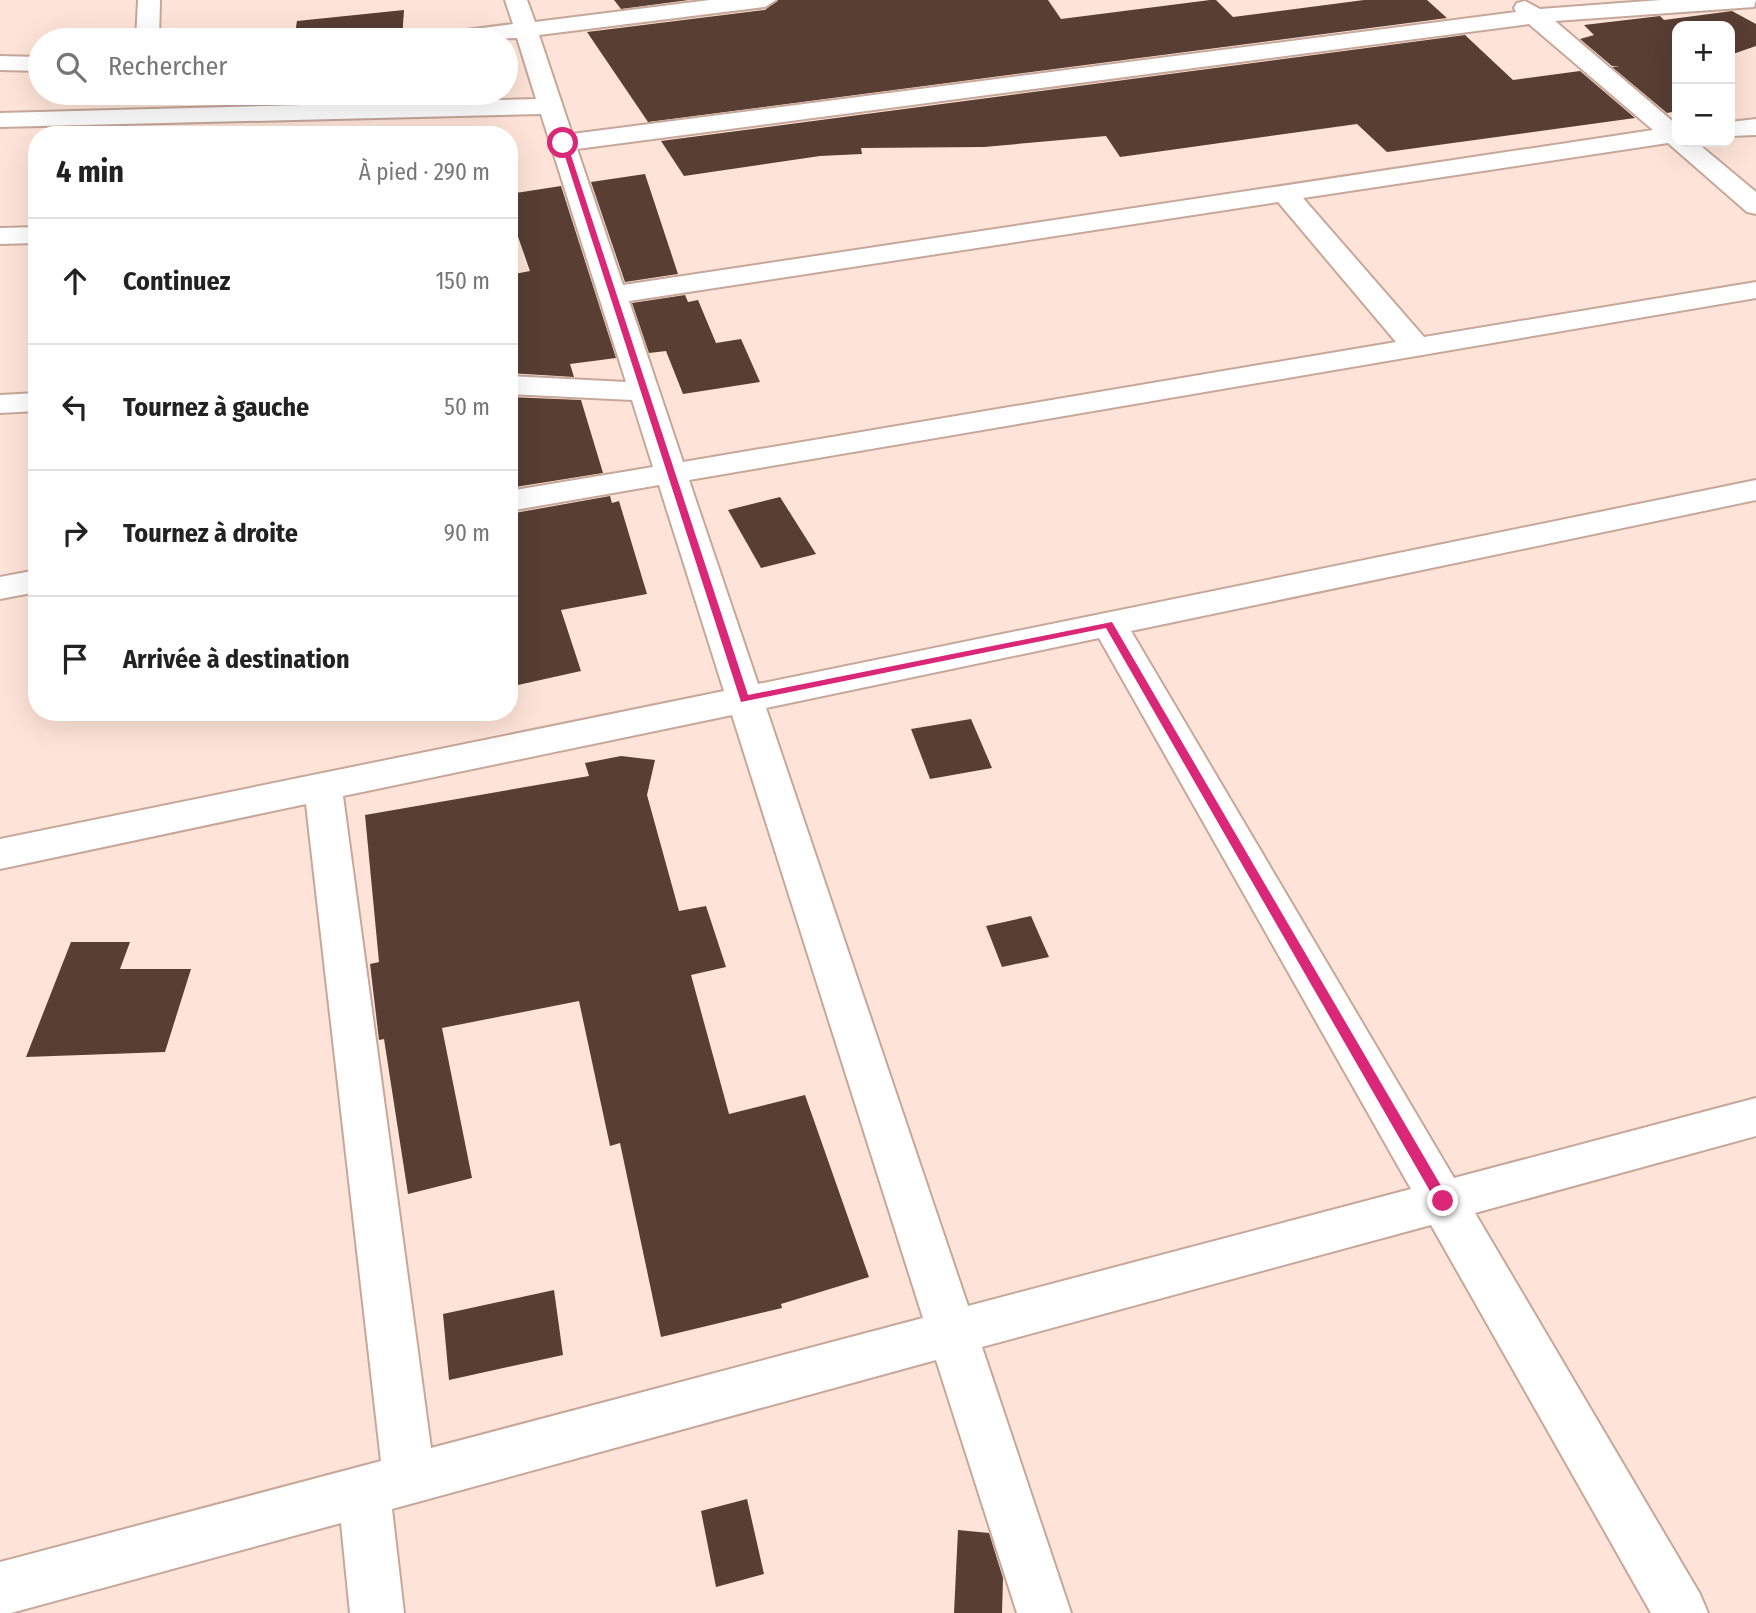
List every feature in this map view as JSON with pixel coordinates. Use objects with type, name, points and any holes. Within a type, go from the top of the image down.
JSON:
[{"type":"street","points":[[148,28],[149,0]]},
{"type":"street","points":[[480,28],[521,15],[765,0]]},
{"type":"street","points":[[1516,0],[1672,133]]},
{"type":"street","points":[[563,143],[1535,16],[1754,0]]},
{"type":"street","points":[[521,15],[1044,1613]]},
{"type":"street","points":[[0,63],[28,64]]},
{"type":"street","points":[[0,120],[124,105]]},
{"type":"street","points":[[223,105],[497,108],[551,106]]},
{"type":"street","points":[[492,126],[497,108]]},
{"type":"street","points":[[1735,129],[1756,127]]},
{"type":"street","points":[[612,295],[1284,193],[1672,138]]},
{"type":"street","points":[[1688,147],[1756,206]]},
{"type":"street","points":[[1284,193],[1417,348]]},
{"type":"street","points":[[0,236],[28,235]]},
{"type":"street","points":[[518,500],[1756,290]]},
{"type":"street","points":[[518,385],[644,392]]},
{"type":"street","points":[[0,404],[28,402]]},
{"type":"street","points":[[0,854],[1756,490]]},
{"type":"street","points":[[0,587],[28,582]]},
{"type":"street","points":[[1109,624],[1681,1613]]},
{"type":"street","points":[[323,787],[386,1485],[377,1613]]},
{"type":"street","points":[[0,1589],[1756,1117]]},
{"type":"building","points":[[614,0],[689,0],[621,9]]},
{"type":"building","points":[[778,0],[1048,0],[1061,19],[1210,0],[1216,0],[1233,17],[1364,0],[1427,0],[1447,18],[648,122],[587,32],[765,10]]},
{"type":"building","points":[[404,10],[403,28],[296,28],[297,21]]},
{"type":"building","points":[[1732,11],[1756,24],[1756,46],[1735,53],[1735,21],[1672,21],[1672,112],[1667,113],[1612,67],[1620,66],[1612,66],[1580,39],[1594,35],[1584,25],[1660,16],[1664,20]]},
{"type":"building","points":[[1465,35],[1513,80],[1580,71],[1635,118],[1387,152],[1357,124],[1120,157],[1106,136],[984,147],[861,148],[862,154],[820,156],[684,176],[661,141]]},
{"type":"building","points":[[645,174],[678,274],[625,282],[591,182]]},
{"type":"building","points":[[561,186],[616,358],[570,364],[574,377],[518,374],[518,273],[530,271],[518,237],[518,193]]},
{"type":"building","points":[[685,295],[688,302],[698,300],[716,343],[741,339],[760,382],[683,394],[666,351],[649,353],[632,303]]},
{"type":"building","points":[[518,397],[581,400],[603,473],[518,487]]},
{"type":"building","points":[[610,496],[612,503],[619,501],[647,594],[561,610],[581,671],[518,685],[518,512]]},
{"type":"building","points":[[780,497],[816,554],[761,568],[728,510]]},
{"type":"building","points":[[971,719],[992,768],[930,779],[911,729]]},
{"type":"building","points":[[621,756],[655,760],[647,795],[679,911],[706,906],[726,967],[691,975],[729,1114],[805,1095],[869,1277],[781,1304],[782,1308],[661,1337],[620,1143],[610,1146],[579,1001],[442,1028],[472,1178],[408,1194],[384,1039],[379,1040],[370,964],[379,962],[365,815],[589,776],[585,763]]},
{"type":"building","points":[[1031,916],[1049,957],[1002,967],[986,926]]},
{"type":"building","points":[[71,942],[130,942],[120,969],[191,969],[165,1052],[26,1057]]},
{"type":"building","points":[[554,1290],[563,1355],[449,1380],[443,1314]]},
{"type":"building","points":[[747,1499],[764,1574],[716,1587],[701,1511]]},
{"type":"building","points":[[958,1530],[989,1533],[1003,1578],[1002,1613],[954,1613]]},
{"type":"route","points":[[563,143],[744,699],[1109,624],[1443,1201]]}]
